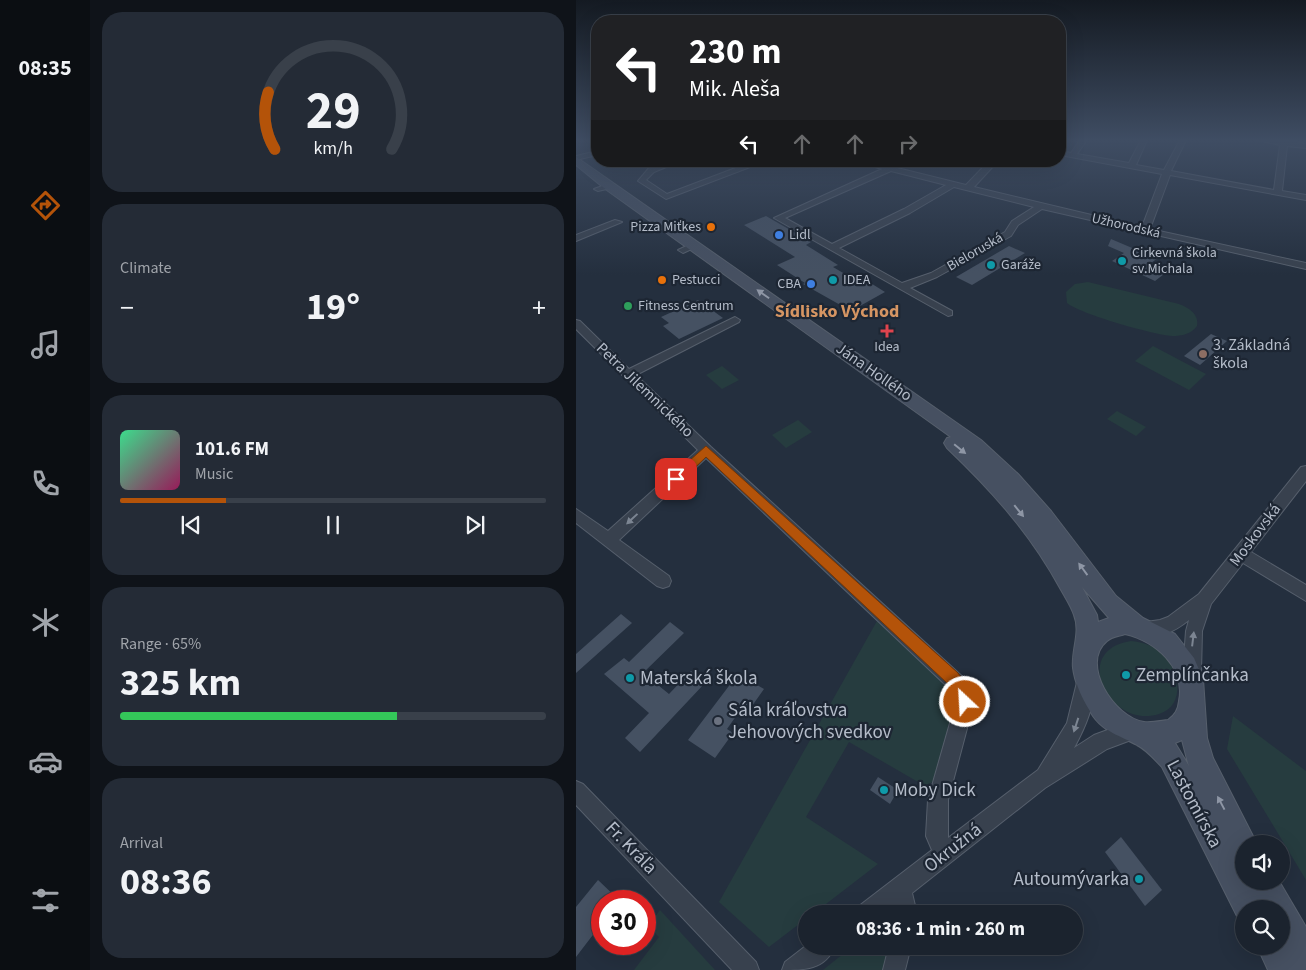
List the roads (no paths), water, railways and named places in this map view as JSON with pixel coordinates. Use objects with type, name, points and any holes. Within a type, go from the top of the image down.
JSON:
[{"type":"street","name":"Jána Hollého","points":[[598,185],[885,387],[1004,481],[1044,517],[1112,607],[1140,627]]},
{"type":"street","points":[[648,185],[666,197],[697,185]]},
{"type":"street","points":[[852,185],[778,218],[948,313]]},
{"type":"street","points":[[832,248],[907,211],[951,185]]},
{"type":"street","name":"Užhorodská","points":[[952,185],[1306,266]]},
{"type":"street","points":[[967,189],[971,185]]},
{"type":"street","points":[[1145,230],[1162,185]]},
{"type":"street","points":[[1237,185],[1306,198]]},
{"type":"street","points":[[1278,193],[1279,185]]},
{"type":"street","name":"Bieloruská","points":[[902,287],[934,275],[1008,234],[1015,223],[1041,206]]},
{"type":"street","points":[[576,238],[618,222]]},
{"type":"street","points":[[628,374],[735,320]]},
{"type":"street","name":"Petra Jilemnického","points":[[576,323],[706,450],[959,685],[965,702],[938,800],[936,836],[944,854]]},
{"type":"street","points":[[610,540],[706,450]]},
{"type":"street","name":"Moskovská","points":[[1205,599],[1306,471]]},
{"type":"street","name":"Jána Hollého","points":[[1004,481],[1030,525],[1073,590],[1086,615],[1088,646]]},
{"type":"street","points":[[576,515],[663,581]]},
{"type":"street","points":[[1241,554],[1306,594]]},
{"type":"street","points":[[1038,781],[1059,756],[1073,734],[1082,707],[1085,658],[1088,646],[1094,636],[1109,626],[1140,627],[1168,625],[1205,599]]},
{"type":"street","points":[[1205,599],[1194,631],[1192,691],[1194,738],[1201,763],[1238,835]]},
{"type":"street","points":[[1038,781],[1101,742],[1137,732],[1162,735],[1174,731],[1186,720],[1192,691],[1184,662],[1174,649],[1156,634],[1140,627]]},
{"type":"street","points":[[1085,677],[1088,688],[1102,709],[1112,718],[1137,732]]},
{"type":"street","name":"Lastomírska","points":[[1137,732],[1158,744],[1171,758],[1245,900]]},
{"type":"street","name":"Okružná","points":[[878,905],[1038,781]]},
{"type":"street","name":"Fr. Kráľa","points":[[576,791],[748,970]]},
{"type":"street","points":[[900,888],[904,905]]},
{"type":"street","points":[[1290,929],[1306,957]]},
{"type":"street","points":[[793,970],[812,955]]},
{"type":"street","points":[[894,970],[898,955]]},
{"type":"street","points":[[1277,955],[1285,970]]},
{"type":"place","name":"Pizza Miťkes","points":[[711,227]]},
{"type":"place","name":"Lidl","points":[[779,235]]},
{"type":"place","name":"Cirkevná škola sv.Michala","points":[[1122,261]]},
{"type":"place","name":"Garáže","points":[[991,265]]},
{"type":"place","name":"Pestucci","points":[[662,280]]},
{"type":"place","name":"IDEA","points":[[833,280]]},
{"type":"place","name":"CBA","points":[[811,284]]},
{"type":"place","name":"Fitness Centrum","points":[[628,306]]},
{"type":"place","name":"Idea","points":[[887,331]]},
{"type":"place","name":"3. Základná škola","points":[[1203,354]]},
{"type":"place","name":"Zemplínčanka","points":[[1126,675]]},
{"type":"place","name":"Materská škola","points":[[630,678]]},
{"type":"place","name":"Sála kráľovstva Jehovových svedkov","points":[[718,721]]},
{"type":"place","name":"Moby Dick","points":[[884,790]]},
{"type":"place","name":"Autoumývarka","points":[[1139,879]]},
{"type":"district","name":"Sídlisko Východ","points":[[837,311]]}]
